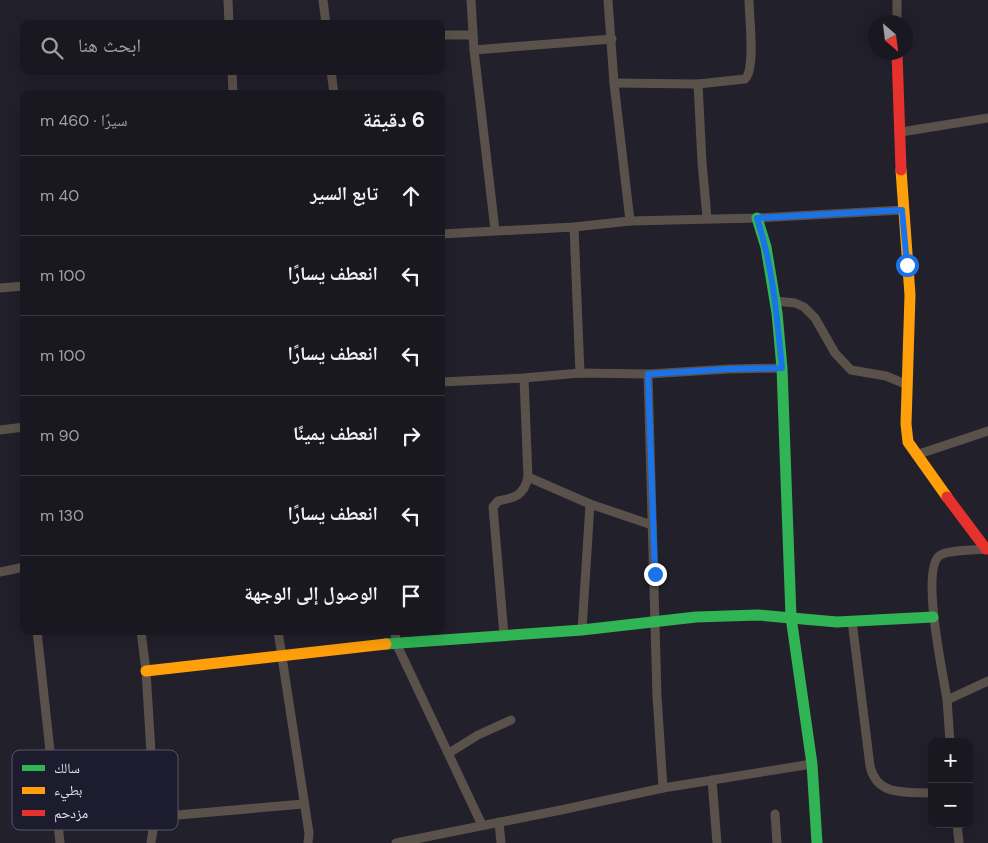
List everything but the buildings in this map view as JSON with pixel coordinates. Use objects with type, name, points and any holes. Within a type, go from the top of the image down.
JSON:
[{"type":"street","points":[[228,0],[229,20]]},
{"type":"street","points":[[323,0],[326,20]]},
{"type":"street","points":[[471,0],[474,50],[495,230]]},
{"type":"street","points":[[608,0],[614,83],[630,221]]},
{"type":"street","points":[[614,83],[698,84],[742,79],[749,74],[751,62],[749,0]]},
{"type":"street","points":[[897,0],[897,15]]},
{"type":"street","points":[[445,35],[473,35]]},
{"type":"street","points":[[474,50],[612,39]]},
{"type":"street","points":[[897,60],[902,210],[910,295],[906,432],[908,442],[916,455],[987,549]]},
{"type":"street","points":[[232,75],[233,90]]},
{"type":"street","points":[[332,75],[333,90]]},
{"type":"street","points":[[698,84],[707,218]]},
{"type":"street","points":[[901,132],[988,118]]},
{"type":"street","points":[[445,234],[574,227],[630,221],[757,218],[902,210]]},
{"type":"street","points":[[757,218],[766,246],[775,301],[782,368],[791,617],[812,764],[817,843]]},
{"type":"street","points":[[574,227],[580,372]]},
{"type":"street","points":[[0,288],[20,286]]},
{"type":"street","points":[[775,301],[795,303],[811,313],[835,353],[850,370],[886,376],[908,385]]},
{"type":"street","points":[[445,382],[524,378],[580,372],[648,374],[782,368]]},
{"type":"street","points":[[648,374],[654,623],[663,788]]},
{"type":"street","points":[[504,635],[493,507],[498,501],[511,499],[517,495],[524,487],[528,477],[524,378]]},
{"type":"street","points":[[0,430],[20,428]]},
{"type":"street","points":[[916,455],[988,431]]},
{"type":"street","points":[[528,477],[590,504],[652,525]]},
{"type":"street","points":[[582,630],[590,504]]},
{"type":"street","points":[[950,738],[947,700],[933,616],[933,566],[937,558],[943,553],[987,549]]},
{"type":"street","points":[[0,572],[20,568]]},
{"type":"street","points":[[146,671],[396,643],[582,630],[696,617],[741,615],[791,617],[824,621],[852,621],[933,616]]},
{"type":"street","points":[[852,621],[870,766],[874,778],[884,788],[928,793]]},
{"type":"street","points":[[37,635],[50,750]]},
{"type":"street","points":[[142,635],[146,671],[151,750]]},
{"type":"street","points":[[279,635],[308,843]]},
{"type":"street","points":[[395,635],[396,643],[482,825]]},
{"type":"street","points":[[947,700],[988,681]]},
{"type":"street","points":[[449,753],[478,735],[511,720]]},
{"type":"street","points":[[396,843],[663,788],[812,764]]},
{"type":"street","points":[[712,780],[717,843]]},
{"type":"street","points":[[178,815],[303,804]]},
{"type":"street","points":[[775,814],[778,843]]},
{"type":"street","points":[[499,822],[501,843]]},
{"type":"street","points":[[957,828],[959,843]]},
{"type":"street","points":[[59,830],[60,843]]},
{"type":"street","points":[[151,843],[153,830]]},
{"type":"traffic: fast","points":[[757,218],[766,247],[777,313],[782,368],[791,617],[812,764],[817,843]]},
{"type":"traffic: fast","points":[[386,644],[582,630],[696,617],[758,615],[837,622],[933,617]]},
{"type":"traffic: slow","points":[[901,170],[910,295],[906,424],[908,442],[947,497]]},
{"type":"traffic: slow","points":[[146,671],[386,644]]},
{"type":"traffic: jam","points":[[897,60],[901,170]]},
{"type":"traffic: jam","points":[[947,497],[986,549]]},
{"type":"route","points":[[655,574],[648,374],[782,368],[772,278],[766,246],[757,218],[902,210],[907,265]]}]
